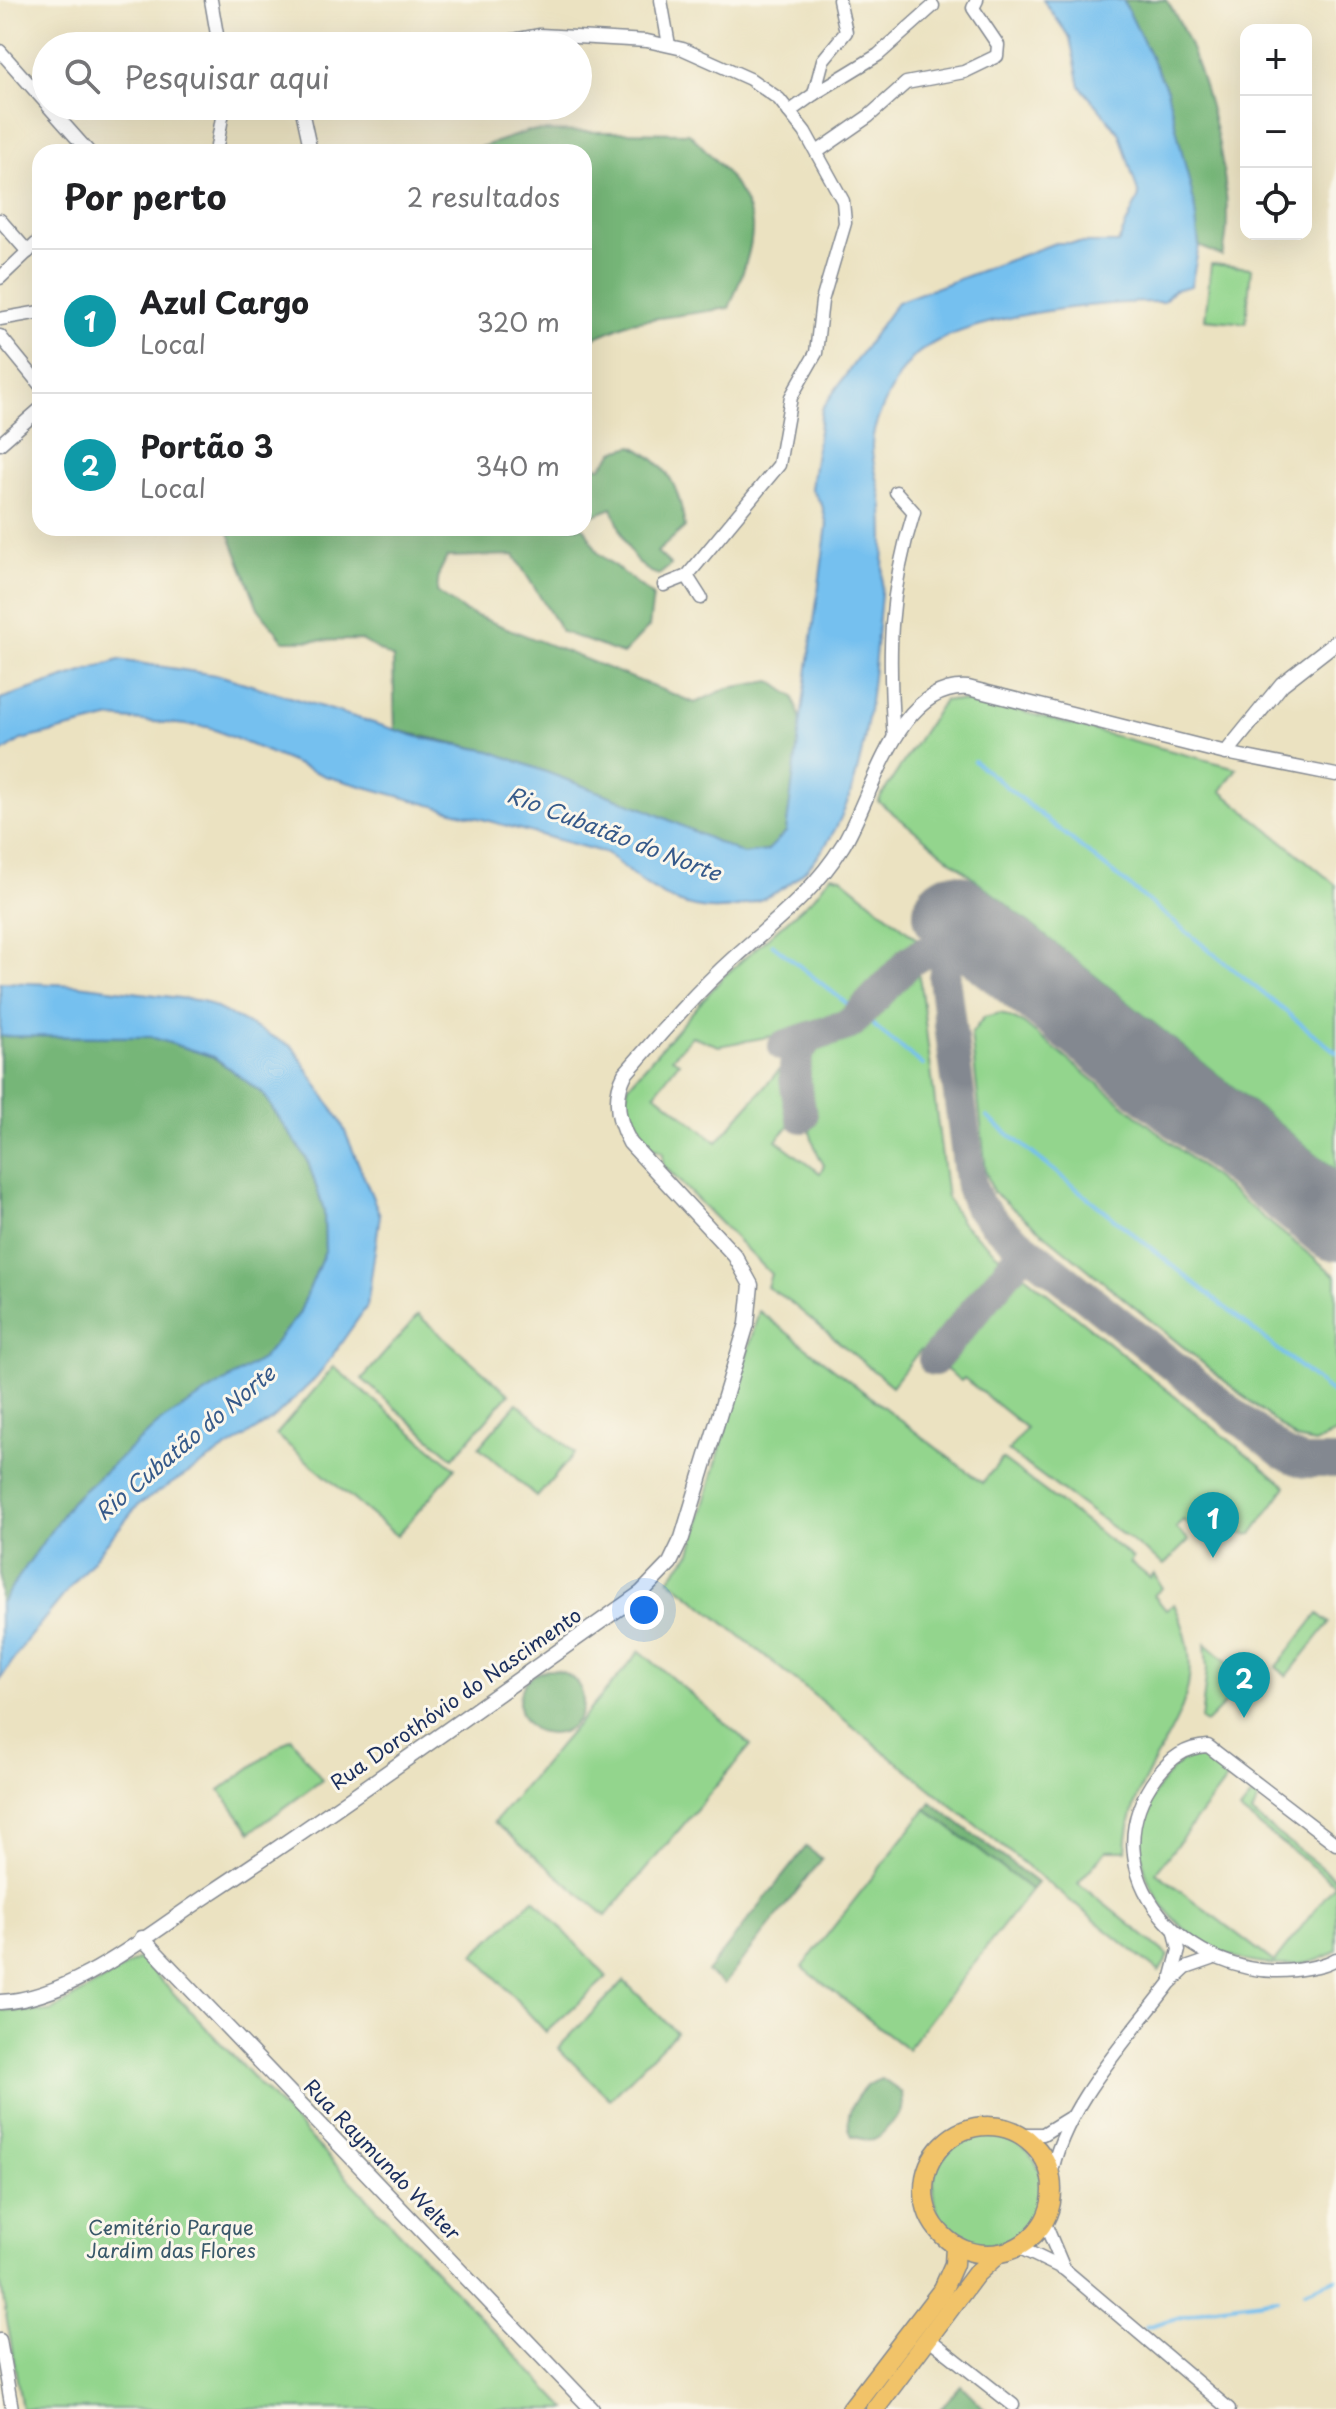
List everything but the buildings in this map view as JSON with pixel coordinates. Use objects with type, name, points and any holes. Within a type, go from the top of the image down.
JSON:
[{"type":"main road","points":[[875,2409],[983,2267],[998,2254],[1018,2247],[1035,2235],[1044,2221],[1052,2198],[1051,2177],[1040,2153],[1019,2134],[983,2127],[964,2131],[947,2142],[933,2157],[925,2185],[929,2215],[940,2232],[955,2246],[976,2253],[998,2254]]},
{"type":"main road","points":[[851,2409],[943,2289],[954,2264],[955,2246]]},
{"type":"street","points":[[211,0],[217,32]]},
{"type":"street","points":[[661,0],[669,45]]},
{"type":"street","points":[[814,94],[823,60],[846,32],[839,0]]},
{"type":"street","points":[[817,152],[869,116],[906,83],[964,72],[997,56],[998,45],[973,8],[977,0]]},
{"type":"street","points":[[789,112],[878,55],[933,6]]},
{"type":"street","points":[[592,37],[669,45],[750,79],[779,99],[817,152],[839,190],[845,223],[822,301],[816,353],[791,397],[779,465],[687,576],[664,585]]},
{"type":"street","points":[[0,51],[32,88]]},
{"type":"street","points":[[60,120],[82,144]]},
{"type":"street","points":[[217,144],[222,120]]},
{"type":"street","points":[[304,120],[309,144]]},
{"type":"street","points":[[0,220],[28,252]]},
{"type":"street","points":[[0,278],[32,248]]},
{"type":"street","points":[[0,319],[32,313]]},
{"type":"street","points":[[0,336],[32,375]]},
{"type":"street","points":[[0,444],[32,416]]},
{"type":"street","points":[[894,740],[890,622],[896,574],[914,512],[896,492]]},
{"type":"street","points":[[687,576],[701,598]]},
{"type":"street","points":[[1226,753],[1282,684],[1336,642]]},
{"type":"street","points":[[894,740],[929,697],[955,687],[1226,753],[1336,775]]},
{"type":"street","name":"Rua Dorothóvio do Nascimento","points":[[0,2002],[33,1997],[63,1986],[142,1938],[324,1816],[641,1593],[660,1576],[677,1551],[706,1462],[747,1324],[751,1291],[749,1278],[735,1256],[630,1143],[621,1122],[617,1092],[625,1074],[732,959],[816,884],[850,834],[894,740]]},
{"type":"street","points":[[1336,1844],[1208,1746],[1180,1753],[1147,1790],[1135,1833],[1134,1850],[1145,1889],[1175,1932],[1212,1959],[1267,1973],[1315,1967],[1336,1959]]},
{"type":"street","points":[[1170,1983],[1179,1950],[1175,1932]]},
{"type":"street","name":"Rua Raymundo Welter","points":[[142,1938],[592,2409]]},
{"type":"street","points":[[1051,2177],[1060,2140],[1074,2113],[1170,1983],[1186,1968],[1212,1959]]},
{"type":"street","points":[[1019,2134],[1043,2134],[1074,2113]]},
{"type":"street","points":[[1044,2221],[1064,2269]]},
{"type":"street","points":[[1018,2247],[1064,2269],[1229,2409]]},
{"type":"street","points":[[928,2338],[1013,2405]]},
{"type":"street","points":[[0,2340],[12,2409]]},
{"type":"green space","points":[[1123,0],[1166,0],[1193,53],[1205,87],[1222,162],[1227,230],[1222,256],[1199,246],[1194,202],[1167,90]]},
{"type":"green space","points":[[529,131],[689,133],[733,182],[751,218],[749,251],[729,308],[631,322],[592,339],[592,144],[490,144]]},
{"type":"green space","points":[[1211,264],[1251,268],[1246,323],[1205,319]]},
{"type":"green space","points":[[633,446],[645,453],[664,469],[679,500],[685,527],[657,552],[671,565],[659,575],[649,571],[634,557],[612,508],[592,516],[592,466],[601,467],[615,451]]},
{"type":"green space","points":[[230,536],[589,536],[598,553],[653,596],[649,627],[623,654],[562,632],[514,555],[447,557],[439,573],[437,592],[464,611],[695,703],[728,688],[771,681],[794,697],[802,725],[786,833],[767,851],[743,854],[647,810],[490,751],[395,730],[393,658],[361,640],[284,641],[258,608]]},
{"type":"green space","points":[[944,700],[989,703],[1237,768],[1221,791],[1336,885],[1336,1170],[878,801]]},
{"type":"green space","points":[[831,875],[841,877],[917,939],[852,1011],[836,1024],[719,1046],[692,1036],[672,1058],[679,1062],[655,1093],[717,1142],[786,1062],[797,1118],[776,1140],[820,1173],[824,1165],[813,1141],[803,1105],[801,1070],[805,1057],[818,1044],[851,1033],[863,1025],[903,978],[918,966],[947,1198],[961,1222],[1005,1261],[929,1356],[920,1350],[892,1386],[789,1301],[767,1287],[771,1274],[663,1165],[663,1152],[648,1146],[632,1127],[625,1110],[628,1086],[723,977],[814,897]]},
{"type":"green space","points":[[1001,1013],[1023,1023],[1336,1276],[1336,1433],[1315,1443],[1296,1439],[993,1192],[986,1172],[971,1034],[984,1017]]},
{"type":"green space","points":[[0,1036],[151,1037],[213,1057],[262,1093],[307,1159],[324,1210],[325,1251],[299,1314],[263,1358],[160,1422],[71,1502],[0,1604]]},
{"type":"green space","points":[[1022,1273],[1286,1486],[1252,1534],[1213,1523],[1196,1531],[1183,1520],[1176,1528],[1189,1540],[1164,1565],[1008,1451],[1026,1428],[964,1378],[961,1381],[939,1364],[1015,1274]]},
{"type":"green space","points":[[759,1311],[982,1483],[1002,1459],[1133,1558],[1130,1562],[1150,1578],[1154,1574],[1162,1588],[1154,1595],[1166,1610],[1174,1604],[1187,1642],[1189,1675],[1183,1704],[1131,1815],[1126,1851],[1106,1851],[1078,1883],[1169,1956],[1159,1972],[669,1579],[691,1552]]},
{"type":"green space","points":[[418,1315],[509,1394],[453,1458],[362,1379]]},
{"type":"green space","points":[[334,1367],[455,1468],[397,1536],[276,1435]]},
{"type":"green space","points":[[517,1403],[575,1453],[537,1497],[479,1447]]},
{"type":"green space","points":[[1318,1614],[1329,1623],[1287,1676],[1276,1667]]},
{"type":"green space","points":[[1205,1643],[1240,1673],[1223,1694],[1229,1700],[1206,1723],[1201,1720],[1207,1669]]},
{"type":"green space","points":[[640,1651],[751,1745],[606,1916],[494,1822]]},
{"type":"green space","points":[[551,1670],[563,1672],[574,1679],[581,1690],[581,1714],[574,1725],[563,1732],[551,1734],[539,1732],[528,1725],[521,1714],[519,1702],[521,1690],[528,1679],[539,1672]]},
{"type":"green space","points":[[291,1738],[322,1780],[251,1832],[220,1790]]},
{"type":"green space","points":[[1201,1754],[1231,1774],[1156,1872],[1274,1962],[1335,1884],[1240,1811],[1255,1792],[1260,1796],[1252,1814],[1336,1879],[1336,1950],[1330,1954],[1298,1964],[1249,1961],[1216,1950],[1187,1931],[1164,1907],[1148,1879],[1141,1848],[1146,1815],[1171,1771],[1184,1759]]},
{"type":"green space","points":[[931,1802],[1037,1883],[1031,1890],[926,1809]]},
{"type":"green space","points":[[926,1809],[1031,1890],[907,2049],[802,1967]]},
{"type":"green space","points":[[806,1847],[822,1859],[724,1984],[707,1972]]},
{"type":"green space","points":[[534,1899],[607,1977],[546,2032],[474,1954]]},
{"type":"green space","name":"Cemitério Parque Jardim das Flores","points":[[140,1958],[567,2409],[22,2409],[0,2279],[0,2010],[50,2012]]},
{"type":"green space","points":[[624,1981],[676,2032],[610,2099],[558,2048]]},
{"type":"green space","points":[[882,2079],[902,2093],[900,2114],[876,2138],[868,2140],[852,2136],[849,2119],[854,2102],[866,2087]]},
{"type":"green space","points":[[988,2135],[1009,2140],[1027,2151],[1038,2169],[1043,2190],[1038,2211],[1027,2229],[1009,2240],[988,2245],[967,2240],[949,2229],[938,2211],[933,2190],[938,2169],[949,2151],[967,2140]]},
{"type":"green space","points":[[961,2385],[985,2409],[940,2409]]},
{"type":"water","name":"Rio Cubatão do Norte","points":[[1043,0],[1123,0],[1167,90],[1194,202],[1199,246],[1191,286],[1174,290],[1163,302],[1071,308],[967,329],[917,354],[903,371],[888,396],[873,435],[873,461],[884,526],[883,558],[869,711],[862,750],[839,822],[820,854],[794,880],[762,899],[738,907],[696,908],[659,893],[606,853],[325,776],[208,727],[112,718],[21,740],[0,754],[0,699],[119,660],[222,676],[422,738],[490,751],[647,810],[743,854],[767,851],[786,832],[827,525],[822,505],[811,488],[822,409],[897,302],[1055,243],[1118,243],[1139,196],[1120,134],[1080,86],[1070,38]]},
{"type":"water","name":"Rio Cubatão do Norte","points":[[0,982],[78,985],[203,1001],[293,1047],[341,1122],[380,1215],[367,1306],[317,1377],[273,1419],[138,1505],[26,1641],[0,1680],[0,1604],[71,1502],[160,1422],[263,1358],[299,1314],[325,1251],[324,1210],[307,1159],[262,1093],[214,1057],[151,1037],[0,1036]]},
{"type":"waterway","points":[[974,761],[1336,1052]]},
{"type":"waterway","points":[[772,944],[850,1006]]},
{"type":"waterway","points":[[873,1025],[923,1065]]},
{"type":"waterway","points":[[987,1117],[1336,1396]]},
{"type":"waterway","points":[[1305,2291],[1336,2279]]},
{"type":"waterway","points":[[1146,2327],[1216,2307],[1278,2299]]},
{"type":"taxiway","points":[[784,1046],[850,1024],[910,961],[923,953],[969,941]]},
{"type":"taxiway","points":[[995,947],[975,942],[960,946],[949,958],[944,978],[971,1187],[979,1206],[999,1227],[1284,1454],[1304,1462],[1336,1462]]},
{"type":"taxiway","points":[[802,1117],[795,1066],[801,1048],[808,1040]]},
{"type":"taxiway","points":[[934,1360],[1026,1249]]},
{"type":"runway","points":[[953,913],[1336,1221]]},
{"type":"place","name":"Azul Cargo","points":[[1213,1558]]},
{"type":"place","name":"Portão 3","points":[[1244,1718]]}]
